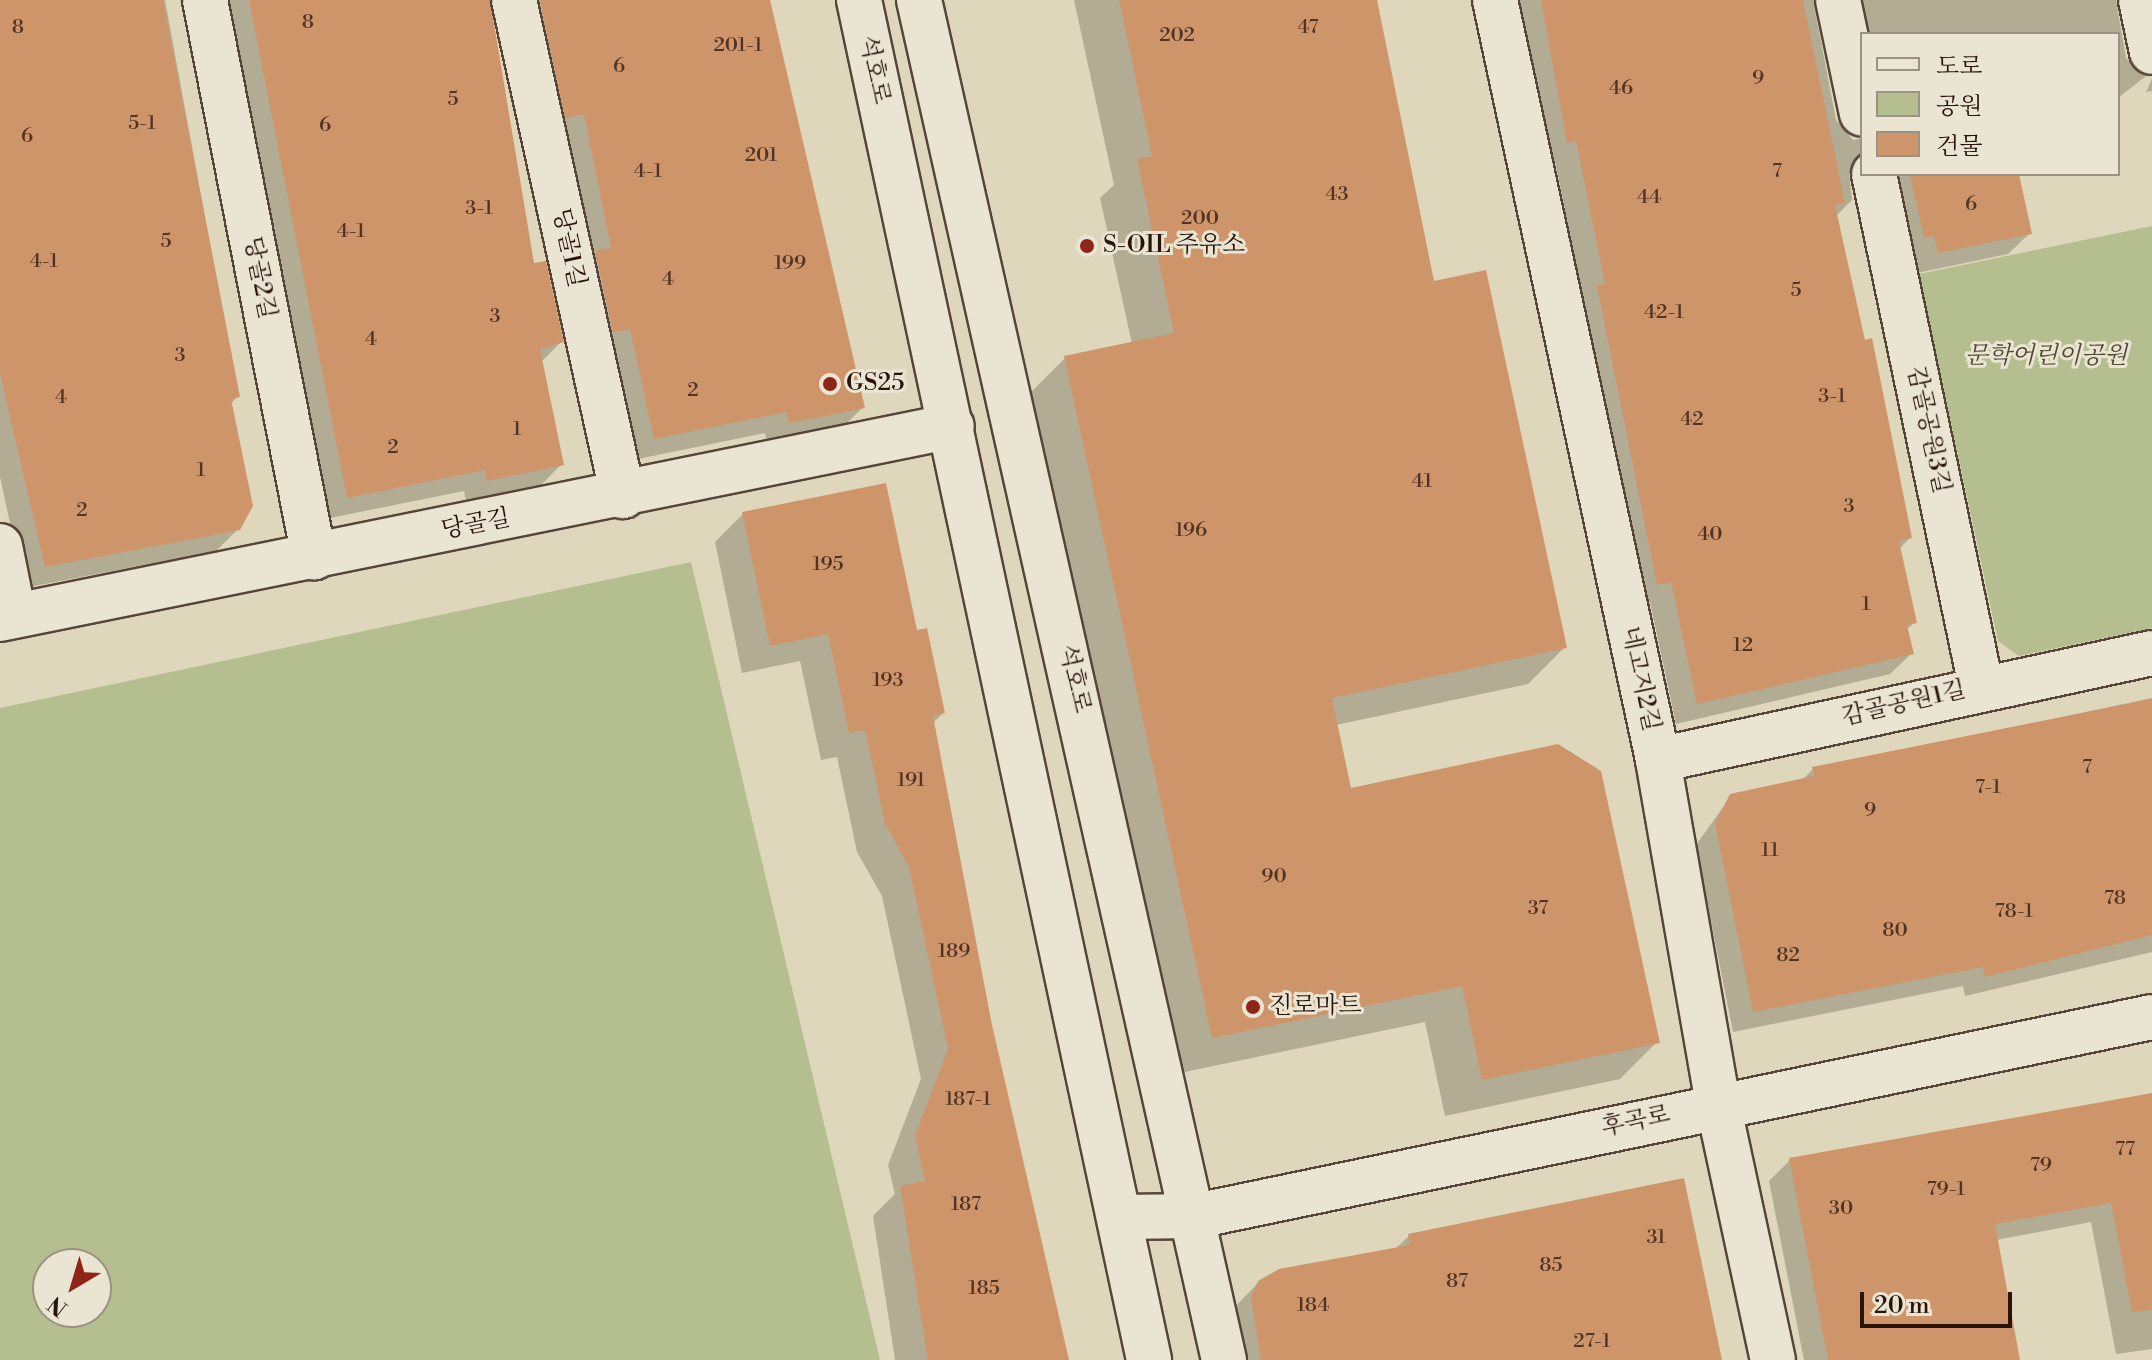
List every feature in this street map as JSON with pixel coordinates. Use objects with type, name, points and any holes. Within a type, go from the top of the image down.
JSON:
[{"type":"street","name":"당골2길","points":[[205,0],[314,557]]},
{"type":"street","name":"당골1길","points":[[514,0],[623,496]]},
{"type":"street","name":"석호로","points":[[859,0],[1149,1360]]},
{"type":"street","name":"석호로","points":[[919,0],[1196,1216],[1224,1360]]},
{"type":"street","name":"네고지2길","points":[[1495,0],[1658,760],[1718,1104],[1773,1360]]},
{"type":"street","points":[[1838,0],[1860,104]]},
{"type":"street","points":[[2141,0],[2152,52]]},
{"type":"street","name":"감골공원3길","points":[[1874,176],[1981,686]]},
{"type":"street","name":"당골길","points":[[7,618],[623,496],[952,426]]},
{"type":"street","points":[[0,546],[7,618]]},
{"type":"street","name":"감골공원1길","points":[[1658,760],[1981,686],[2152,653]]},
{"type":"street","name":"후곡로","points":[[1120,1217],[1196,1216],[1718,1104],[2152,1017]]},
{"type":"green space","name":"문학어린이공원","points":[[2152,226],[2152,628],[2019,656],[1998,641],[1919,274]]},
{"type":"green space","points":[[691,562],[880,1360],[0,1360],[0,708]]},
{"type":"building","points":[[0,0],[163,0],[240,397],[231,399],[253,506],[240,530],[45,567],[0,374]]},
{"type":"building","points":[[249,0],[490,0],[534,263],[546,261],[564,342],[540,349],[564,465],[487,481],[485,470],[347,498]]},
{"type":"building","points":[[540,0],[770,0],[865,408],[789,423],[786,412],[654,439],[630,329],[613,332],[595,251],[611,248],[584,114],[565,118]]},
{"type":"building","points":[[1119,0],[1377,0],[1434,281],[1486,270],[1567,648],[1332,698],[1351,788],[1558,744],[1601,771],[1660,1043],[1482,1080],[1462,986],[1212,1038],[1064,356],[1174,333],[1137,159],[1152,156]]},
{"type":"building","points":[[1541,0],[1803,0],[1845,203],[1835,205],[1865,340],[1872,338],[1912,538],[1899,541],[1917,623],[1907,625],[1914,654],[1697,704],[1671,582],[1657,585],[1597,286],[1605,284],[1576,141],[1567,143]]},
{"type":"building","points":[[1910,176],[2019,176],[2032,234],[1938,253],[1934,236],[1924,238]]},
{"type":"building","points":[[886,483],[917,630],[927,628],[945,713],[933,716],[992,1025],[1069,1360],[928,1360],[900,1186],[925,1181],[915,1136],[948,1049],[909,867],[885,823],[865,730],[849,733],[828,634],[770,646],[742,512]]},
{"type":"building","points":[[2152,699],[2152,935],[1985,977],[1983,967],[1753,1012],[1715,823],[1730,794],[1814,776],[1812,767]]},
{"type":"building","points":[[2152,1093],[2152,1310],[2132,1312],[2111,1203],[1995,1224],[2020,1360],[1828,1360],[1789,1158]]},
{"type":"building","points":[[1684,1178],[1722,1360],[1261,1360],[1251,1297],[1258,1281],[1279,1269],[1410,1245],[1408,1234]]},
{"type":"place","name":"S-OIL 주유소","points":[[1087,246]]},
{"type":"place","name":"GS25","points":[[830,384]]},
{"type":"place","name":"진로마트","points":[[1253,1007]]}]
